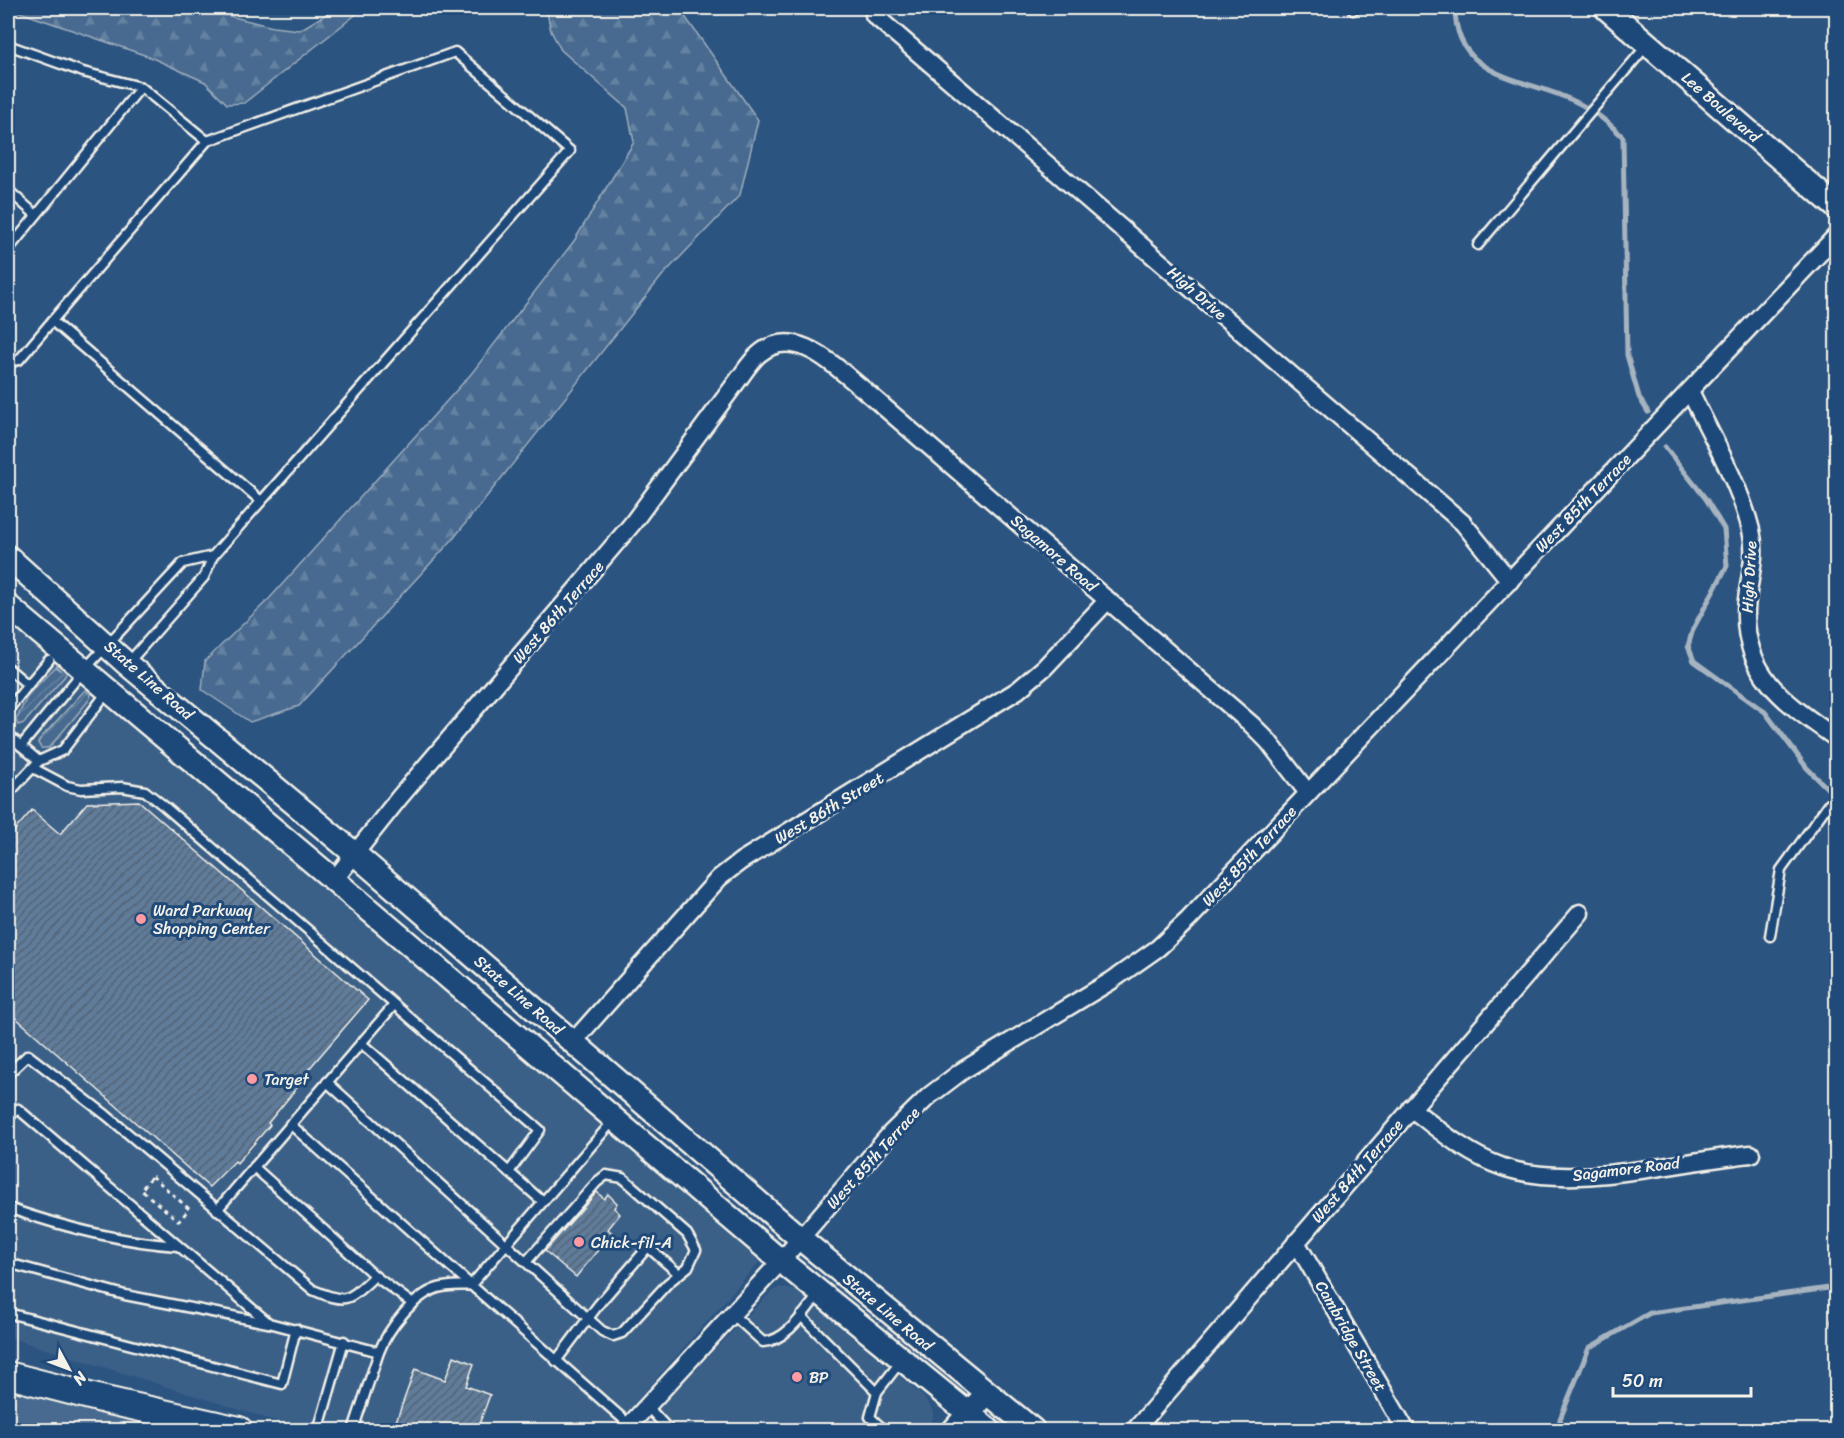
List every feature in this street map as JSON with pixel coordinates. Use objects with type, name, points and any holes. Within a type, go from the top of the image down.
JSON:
[{"type":"main road","name":"Lee Boulevard","points":[[1606,8],[1836,207]]},
{"type":"main road","name":"State Line Road","points":[[8,557],[127,664],[355,854],[801,1239],[986,1395],[1033,1431]]},
{"type":"main road","name":"State Line Road","points":[[8,606],[334,880],[613,1120],[901,1361],[961,1422],[989,1431]]},
{"type":"main road","points":[[8,1375],[105,1401],[238,1431]]},
{"type":"main road","points":[[961,1422],[986,1395]]},
{"type":"street","name":"High Drive","points":[[874,15],[1463,523],[1510,580]]},
{"type":"street","name":"West 85th Terrace","points":[[628,1428],[781,1262],[891,1133],[929,1096],[962,1071],[1111,981],[1158,948],[1188,920],[1836,236]]},
{"type":"street","name":"Sagamore Road","points":[[778,344],[805,345],[821,356],[1251,724],[1268,741],[1308,793]]},
{"type":"street","name":"West 86th Terrace","points":[[334,880],[413,781],[632,525],[759,353],[778,344]]},
{"type":"street","name":"High Drive","points":[[1690,392],[1736,489],[1752,531],[1754,551],[1746,611],[1749,645],[1758,671],[1791,705],[1836,738]]},
{"type":"street","name":"West 86th Street","points":[[573,1042],[719,878],[741,861],[1018,690],[1045,667],[1108,600]]},
{"type":"street","name":"West 84th Terrace","points":[[1135,1431],[1580,913]]},
{"type":"street","name":"Sagamore Road","points":[[1411,1108],[1463,1148],[1500,1166],[1534,1175],[1572,1177],[1751,1154]]},
{"type":"street","name":"Cambridge Street","points":[[1296,1242],[1406,1431]]},
{"type":"lane","points":[[1478,244],[1648,44]]},
{"type":"lane","points":[[8,45],[83,72],[141,87],[207,141]]},
{"type":"lane","points":[[8,363],[19,360],[207,141],[455,52],[570,151],[213,556],[204,577],[127,664]]},
{"type":"lane","points":[[8,249],[141,87]]},
{"type":"lane","points":[[8,190],[36,215]]},
{"type":"lane","points":[[52,321],[261,501]]},
{"type":"lane","points":[[21,746],[84,670],[183,563],[213,556]]},
{"type":"lane","points":[[8,710],[49,660]]},
{"type":"lane","points":[[8,668],[28,685]]},
{"type":"lane","points":[[8,794],[36,764],[63,750],[108,691]]},
{"type":"lane","points":[[8,735],[36,764],[67,786],[81,789],[122,787],[145,791],[540,1130],[509,1172]]},
{"type":"lane","points":[[1770,936],[1781,870],[1827,806],[1836,799]]},
{"type":"lane","points":[[217,1210],[394,1005]]},
{"type":"lane","points":[[361,1043],[542,1201]]},
{"type":"lane","points":[[8,1074],[28,1054],[106,1115],[313,1290],[336,1300],[350,1298],[375,1276]]},
{"type":"lane","points":[[327,1082],[506,1244],[526,1262],[589,1318],[613,1336],[622,1334],[680,1274],[694,1258],[696,1250],[692,1241],[623,1178],[606,1175],[597,1182],[526,1262]]},
{"type":"lane","points":[[8,1117],[18,1109],[268,1323]]},
{"type":"lane","points":[[353,1431],[386,1333],[413,1304],[437,1288],[471,1285],[613,1120]]},
{"type":"lane","points":[[290,1124],[628,1428]]},
{"type":"lane","points":[[254,1167],[375,1276],[413,1304]]},
{"type":"lane","points":[[8,1208],[99,1236],[138,1243],[178,1246]]},
{"type":"lane","points":[[556,1361],[648,1247],[680,1274]]},
{"type":"lane","points":[[8,1263],[125,1295],[296,1329],[379,1352]]},
{"type":"lane","points":[[732,1314],[763,1342],[772,1342],[789,1330],[819,1294]]},
{"type":"lane","points":[[8,1313],[282,1384],[296,1329]]},
{"type":"lane","points":[[801,1316],[877,1392]]},
{"type":"lane","points":[[321,1431],[319,1428],[344,1341]]},
{"type":"lane","points":[[884,1431],[870,1417],[877,1392],[901,1361]]},
{"type":"lane","points":[[647,1406],[669,1431]]},
{"type":"path","points":[[152,1176],[189,1209],[179,1221],[141,1190],[152,1176]]},
{"type":"shaded area","name":"Ward Parkway Shopping Center","points":[[8,614],[768,1252],[611,1430],[304,1430],[8,1337]]},
{"type":"shaded area","points":[[780,1287],[797,1291],[923,1396],[933,1411],[933,1418],[926,1430],[637,1430],[771,1292]]},
{"type":"green space","points":[[8,8],[198,8],[273,27],[300,30],[336,8],[364,8],[244,103],[227,104],[205,82],[150,57]]},
{"type":"green space","points":[[546,8],[679,8],[758,120],[740,195],[662,276],[453,539],[299,706],[250,722],[202,690],[205,661],[269,599],[471,374],[574,241],[634,142],[627,108],[561,50],[551,31]]},
{"type":"green space","points":[[60,662],[67,670],[65,676],[24,723],[18,725],[16,720],[28,695],[55,667],[61,671],[56,666]]},
{"type":"green space","points":[[85,690],[91,695],[89,700],[49,748],[41,748],[38,743],[40,739]]},
{"type":"green space","points":[[8,1386],[177,1430],[8,1430]]},
{"type":"building","name":"Ward Parkway Shopping Center","points":[[139,801],[368,1000],[302,1077],[304,1079],[268,1123],[270,1125],[237,1163],[235,1161],[209,1187],[8,1011],[8,838],[32,810],[60,834],[87,803]]},
{"type":"building","name":"Chick-fil-A","points":[[597,1192],[604,1199],[608,1194],[617,1203],[614,1208],[620,1214],[608,1229],[612,1233],[576,1277],[545,1251]]},
{"type":"building","points":[[454,1356],[474,1364],[466,1386],[490,1395],[477,1430],[393,1430],[415,1369],[445,1380]]},
{"type":"waterway","points":[[1455,8],[1458,30],[1465,47],[1476,60],[1490,70],[1588,108],[1623,137],[1627,355],[1639,397],[1648,412]]},
{"type":"waterway","points":[[1665,447],[1706,499],[1724,529],[1727,566],[1693,629],[1688,646],[1694,661],[1765,712],[1807,768],[1836,797]]},
{"type":"waterway","points":[[1559,1430],[1560,1419],[1589,1348],[1650,1313],[1836,1287]]},
{"type":"waterway","points":[[1836,1313],[1832,1322],[1836,1330]]},
{"type":"place","name":"Ward Parkway Shopping Center","points":[[141,919]]},
{"type":"place","name":"Target","points":[[252,1079]]},
{"type":"place","name":"Chick-fil-A","points":[[579,1242]]},
{"type":"place","name":"BP","points":[[797,1377]]}]
